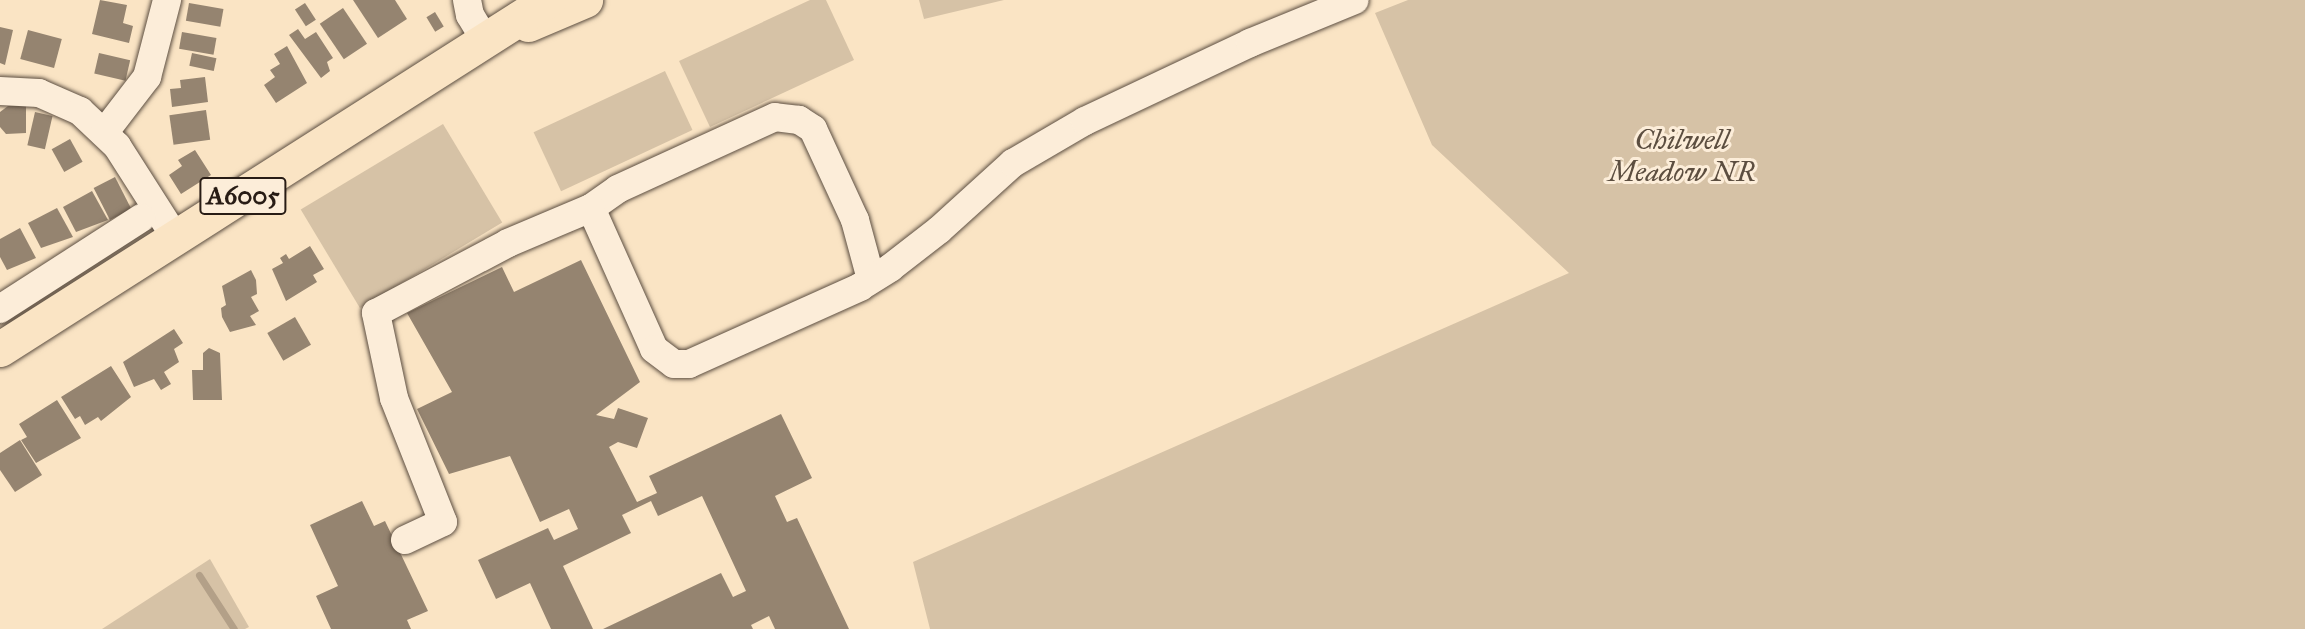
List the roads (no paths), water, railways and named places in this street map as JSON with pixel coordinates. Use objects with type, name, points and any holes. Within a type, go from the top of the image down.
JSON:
[{"type":"main road","name":"A6005","points":[[0,349],[486,42],[548,0]]},
{"type":"main road","name":"A6005","points":[[486,42],[585,0]]},
{"type":"street","points":[[104,133],[147,77],[167,0]]},
{"type":"street","points":[[467,0],[470,15],[486,42]]},
{"type":"street","points":[[591,208],[639,321],[654,349],[674,364],[707,359],[871,279],[939,230],[1013,163],[1085,121],[1259,39],[1355,0]]},
{"type":"street","points":[[0,91],[18,89],[59,99],[104,133],[175,237]]},
{"type":"street","points":[[405,540],[443,522],[394,398],[376,313],[508,243],[591,208],[618,189],[775,117],[799,120],[813,129],[859,231],[871,279]]},
{"type":"street","points":[[0,309],[141,218]]},
{"type":"street","points":[[859,231],[887,245],[910,244],[939,230]]},
{"type":"street","points":[[75,260],[96,288]]},
{"type":"waterway","points":[[199,575],[234,629]]},
{"type":"park label","name":"Chilwell Meadow NR","points":[[1682,156]]}]
